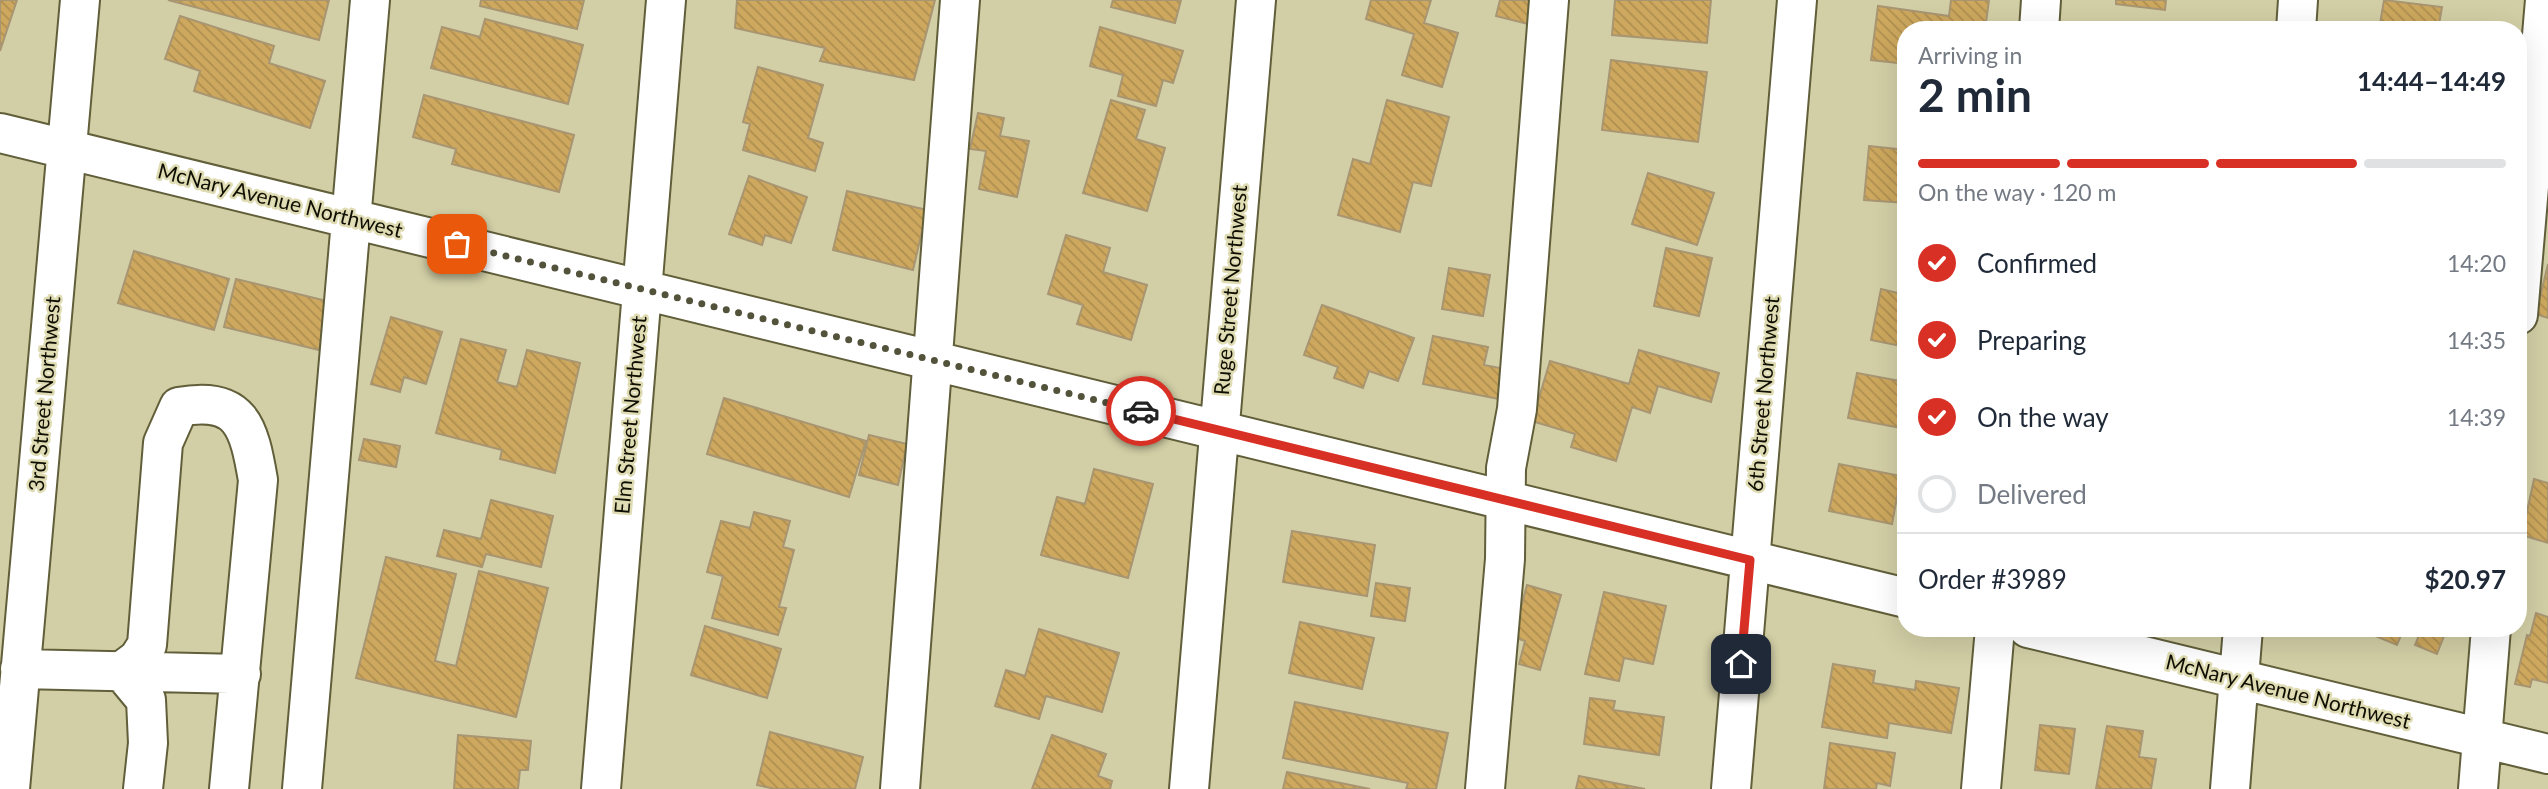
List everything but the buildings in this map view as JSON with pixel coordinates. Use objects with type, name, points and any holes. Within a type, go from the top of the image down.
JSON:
[{"type":"street","name":"3rd Street Northwest","points":[[10,789],[80,0]]},
{"type":"street","points":[[302,789],[370,0]]},
{"type":"street","name":"Elm Street Northwest","points":[[601,789],[666,0]]},
{"type":"street","points":[[900,789],[960,0]]},
{"type":"street","name":"Ruge Street Northwest","points":[[1189,789],[1256,0]]},
{"type":"street","points":[[1485,789],[1505,559],[1506,468],[1517,409],[1549,0]]},
{"type":"street","name":"6th Street Northwest","points":[[1731,789],[1797,0]]},
{"type":"street","points":[[2040,21],[2041,0]]},
{"type":"street","points":[[2297,21],[2298,0]]},
{"type":"street","points":[[2527,210],[2545,0]]},
{"type":"street","name":"McNary Avenue Northwest","points":[[0,133],[1897,596]]},
{"type":"street","points":[[122,671],[138,659],[147,645],[163,443],[179,407],[203,402],[233,412],[250,434],[258,480],[229,789]]},
{"type":"street","points":[[1981,789],[1994,637]]},
{"type":"street","name":"McNary Avenue Northwest","points":[[2065,637],[2548,754]]},
{"type":"street","points":[[2230,789],[2242,637]]},
{"type":"street","points":[[2478,789],[2490,637]]},
{"type":"street","points":[[20,669],[241,674]]},
{"type":"street","points":[[122,671],[146,700],[148,743],[143,789]]},
{"type":"way so far","points":[[457,244],[1141,411]]},
{"type":"route","points":[[1141,411],[1750,560],[1741,664]]}]
